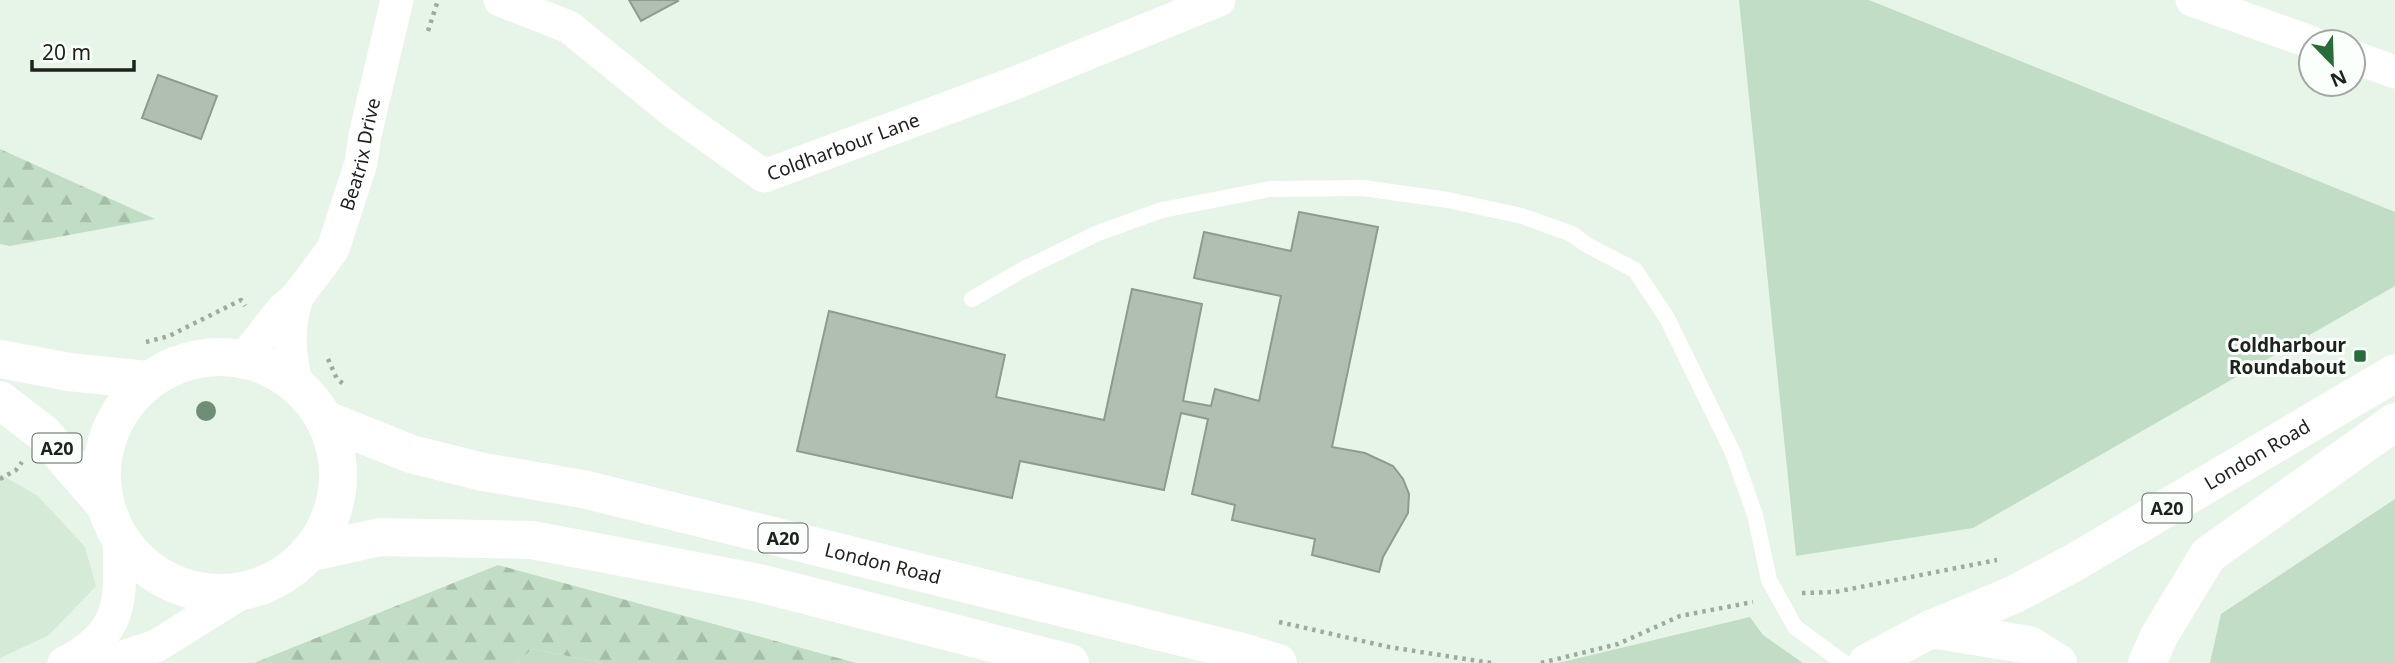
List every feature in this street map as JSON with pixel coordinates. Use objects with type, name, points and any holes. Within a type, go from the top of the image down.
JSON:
[{"type":"main road","points":[[0,359],[69,372],[147,380]]},
{"type":"main road","points":[[183,361],[261,362],[296,383],[309,396],[326,421],[337,454],[338,490],[327,523],[308,553],[280,576],[246,590],[210,592],[175,583],[143,565],[112,521],[101,470],[107,436],[123,405],[147,380],[183,361]]},
{"type":"main road","name":"London Road","points":[[1931,629],[2014,595],[2076,562],[2395,373]]},
{"type":"main road","name":"A20","points":[[0,400],[43,433],[112,521]]},
{"type":"main road","name":"London Road","points":[[326,421],[411,454],[471,469],[583,489],[1278,663]]},
{"type":"main road","points":[[2147,663],[2208,555],[2395,422]]},
{"type":"main road","points":[[308,553],[380,537],[532,540],[759,583],[1070,663]]},
{"type":"main road","points":[[1867,663],[1931,629],[2029,645],[2058,663]]},
{"type":"street","name":"Beatrix Drive","points":[[241,362],[283,309],[297,297],[333,248],[361,163],[365,135],[397,0]]},
{"type":"street","name":"Coldharbour Lane","points":[[500,0],[569,27],[675,113],[764,176],[1015,83],[1219,0]]},
{"type":"street","points":[[2192,0],[2297,37]]},
{"type":"street","points":[[2367,62],[2395,72]]},
{"type":"street","name":"Beatrix Drive","points":[[296,383],[290,355],[290,319],[297,297]]},
{"type":"street","points":[[64,663],[81,654],[107,631],[119,603],[112,521]]},
{"type":"street","points":[[105,663],[156,646],[246,590]]},
{"type":"lane","points":[[972,299],[1024,269],[1098,233],[1162,210],[1270,189],[1363,188],[1423,196],[1522,216],[1572,234],[1587,245],[1635,270],[1667,318],[1733,453],[1755,514],[1769,580],[1795,627],[1844,663]]},
{"type":"path","points":[[0,479],[16,470],[24,458]]},
{"type":"path","points":[[1541,663],[1618,644],[1680,616],[1751,603],[1768,595],[1835,592],[2003,559]]},
{"type":"shaded area","points":[[0,474],[38,496],[85,547],[96,586],[49,635],[0,658]]},
{"type":"green space","points":[[1739,0],[1869,0],[2395,212],[2395,286],[1973,528],[1796,556]]},
{"type":"green space","points":[[0,149],[155,219],[10,246],[0,244]]},
{"type":"green space","points":[[2395,499],[2395,663],[2210,663],[2221,614]]},
{"type":"green space","points":[[498,565],[856,663],[603,663],[532,649],[517,663],[254,663]]},
{"type":"green space","points":[[1750,617],[1763,635],[1803,663],[1558,663]]},
{"type":"green space","points":[[532,649],[603,663],[517,663]]},
{"type":"building","points":[[629,0],[677,0],[678,1],[641,21]]},
{"type":"building","points":[[158,75],[217,96],[201,139],[142,118]]},
{"type":"building","points":[[1299,212],[1378,227],[1332,447],[1365,453],[1393,466],[1403,479],[1409,494],[1408,513],[1383,557],[1379,572],[1312,555],[1315,539],[1232,520],[1235,505],[1192,494],[1208,419],[1181,413],[1164,490],[1020,461],[1012,498],[797,451],[829,311],[1005,355],[996,397],[1104,420],[1132,289],[1202,304],[1183,401],[1211,406],[1215,389],[1259,401],[1281,296],[1194,278],[1204,232],[1291,251]]},
{"type":"place","name":"Coldharbour Roundabout","points":[[2360,356]]}]
